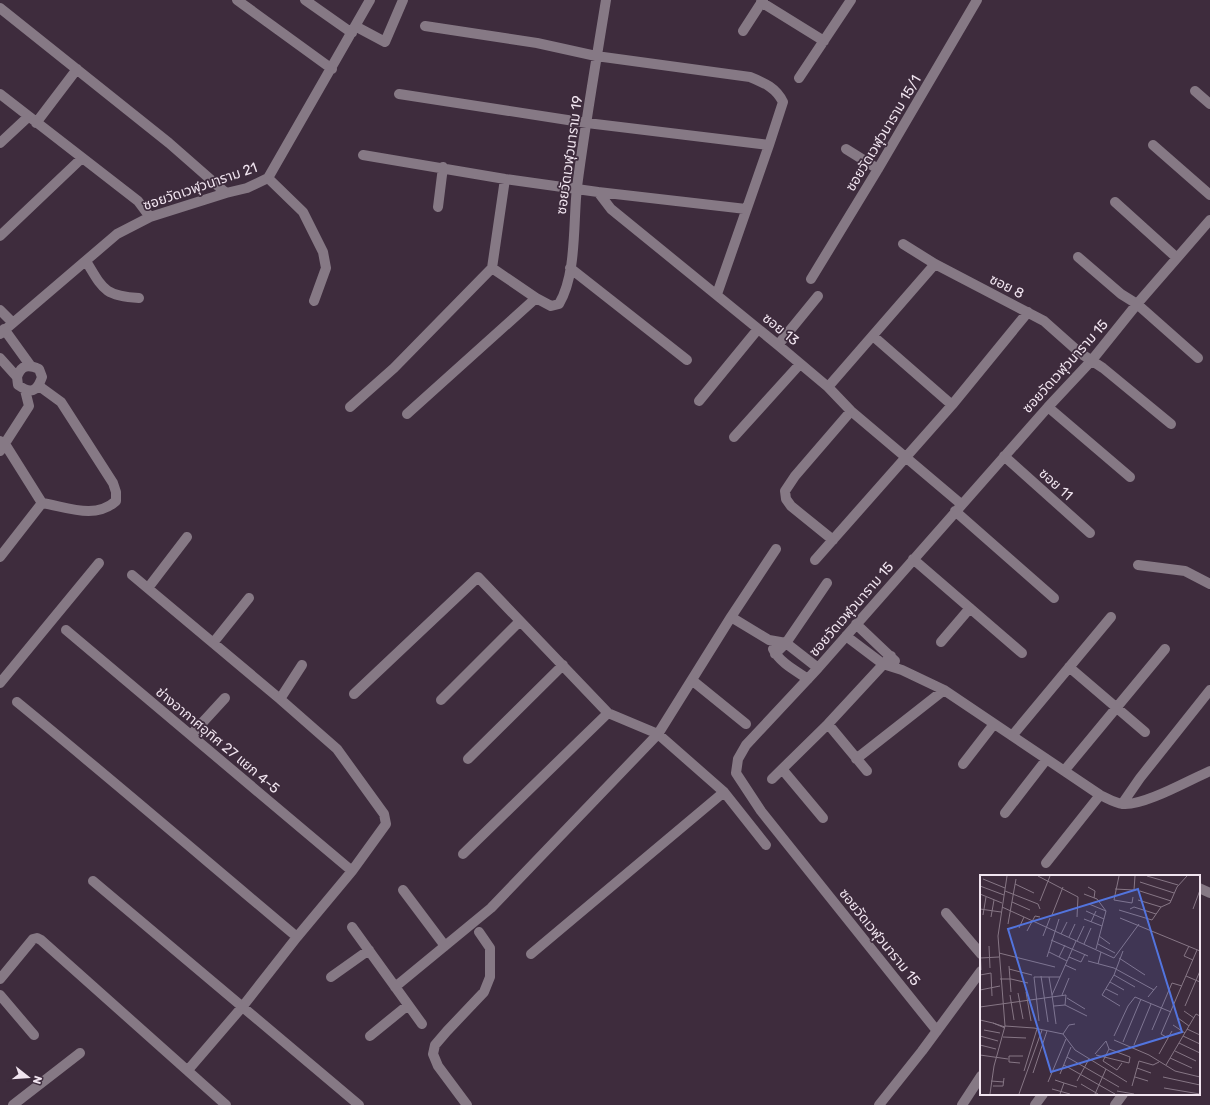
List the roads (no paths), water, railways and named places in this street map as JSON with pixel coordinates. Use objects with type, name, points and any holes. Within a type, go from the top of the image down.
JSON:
[{"type":"street","points":[[237,0],[332,69]]},
{"type":"street","points":[[305,0],[354,29],[384,42],[402,0]]},
{"type":"street","name":"ซอยวัดเวฬุวนาราม 21","points":[[5,328],[117,234],[150,217],[226,193],[248,188],[268,178],[332,69],[370,0]]},
{"type":"street","name":"ซอยวัดเวฬุวนาราม 19","points":[[536,298],[550,306],[558,304],[563,296],[570,268],[577,188],[596,56],[606,0]]},
{"type":"street","points":[[799,78],[850,0]]},
{"type":"street","name":"ซอยวัดเวฬุวนาราม 15/1","points":[[811,279],[878,169],[977,0]]},
{"type":"street","points":[[743,31],[762,1],[824,41]]},
{"type":"street","points":[[0,8],[168,143],[226,193]]},
{"type":"street","points":[[426,26],[537,43],[596,56],[750,77],[768,84],[779,94],[783,102],[770,145],[716,294]]},
{"type":"street","points":[[0,143],[32,120],[76,69]]},
{"type":"street","points":[[1195,91],[1210,104]]},
{"type":"street","points":[[0,94],[138,201],[150,217]]},
{"type":"street","points":[[399,94],[587,123],[770,145]]},
{"type":"street","points":[[1154,146],[1210,195]]},
{"type":"street","points":[[846,149],[878,169]]},
{"type":"street","points":[[363,155],[505,179],[598,192],[746,209]]},
{"type":"street","points":[[0,236],[82,158]]},
{"type":"street","points":[[438,207],[443,168]]},
{"type":"street","points":[[268,178],[303,212],[323,252],[326,268],[314,301]]},
{"type":"street","points":[[350,407],[394,368],[492,268],[505,179]]},
{"type":"street","name":"ซอย 13","points":[[598,192],[611,209],[828,387],[851,411],[906,458],[1054,598]]},
{"type":"street","points":[[1115,202],[1177,258]]},
{"type":"street","name":"ซอยวัดเวฬุวนาราม 15","points":[[937,1031],[761,811],[736,773],[738,759],[746,745],[818,668],[1004,456],[1092,360],[1137,304],[1210,220]]},
{"type":"street","name":"ซอย 8","points":[[903,244],[935,264],[1028,312],[1044,322],[1171,424]]},
{"type":"street","points":[[1078,258],[1121,294],[1137,304],[1198,358]]},
{"type":"street","points":[[86,261],[101,285],[108,292],[119,297],[138,298]]},
{"type":"street","points":[[828,387],[935,264]]},
{"type":"street","points":[[407,414],[536,298],[492,268]]},
{"type":"street","points":[[570,268],[687,360]]},
{"type":"street","points":[[778,345],[818,296]]},
{"type":"street","points":[[0,310],[5,328],[30,365],[39,369],[42,377],[39,386],[33,390],[25,390],[18,385],[17,377],[19,370],[24,366],[30,365]]},
{"type":"street","points":[[814,560],[952,405],[1028,312]]},
{"type":"street","points":[[699,401],[758,329]]},
{"type":"street","points":[[872,336],[952,405]]},
{"type":"street","points":[[0,358],[17,377]]},
{"type":"street","points":[[734,437],[800,364]]},
{"type":"street","points":[[25,390],[29,406],[2,446],[42,503],[94,512],[111,505],[116,501],[116,492],[113,483],[61,402],[39,386]]},
{"type":"street","points":[[1048,407],[1130,477]]},
{"type":"street","points":[[833,540],[791,506],[786,499],[785,491],[795,476],[851,411]]},
{"type":"street","name":"ซอย 11","points":[[1004,456],[1090,533]]},
{"type":"street","points":[[0,557],[42,503]]},
{"type":"street","points":[[148,588],[187,537]]},
{"type":"street","points":[[395,987],[491,908],[658,734],[693,681],[731,617],[776,549]]},
{"type":"street","points":[[913,559],[1022,652]]},
{"type":"street","points":[[0,683],[99,563]]},
{"type":"street","points":[[1138,565],[1185,571],[1210,584]]},
{"type":"street","points":[[132,575],[280,699],[337,749],[384,814],[386,824],[352,871],[297,937],[243,1006],[188,1070]]},
{"type":"street","points":[[354,694],[478,577],[608,713],[658,734],[724,792],[766,844]]},
{"type":"street","points":[[775,654],[786,643],[827,583]]},
{"type":"street","points":[[213,643],[249,598]]},
{"type":"street","points":[[941,642],[970,608]]},
{"type":"street","points":[[731,617],[768,640],[786,643],[818,668]]},
{"type":"street","points":[[1012,736],[1111,617]]},
{"type":"street","points":[[441,700],[520,621]]},
{"type":"street","points":[[856,624],[891,656],[902,670]]},
{"type":"street","name":"ช่างอากาศอุทิศ 27 แยก 4-5","points":[[66,630],[352,871]]},
{"type":"street","points":[[846,636],[883,664],[902,670],[944,690],[1100,795],[1122,804],[1132,804],[1144,800],[1210,771]]},
{"type":"street","points":[[768,640],[775,654],[808,679]]},
{"type":"street","points":[[1064,771],[1165,649]]},
{"type":"street","points":[[772,779],[828,724],[891,656]]},
{"type":"street","points":[[280,699],[302,665]]},
{"type":"street","points":[[468,759],[563,666]]},
{"type":"street","points":[[1069,668],[1145,732]]},
{"type":"street","points":[[693,681],[746,724]]},
{"type":"street","points":[[856,758],[944,690]]},
{"type":"street","points":[[1122,804],[1140,778],[1210,690]]},
{"type":"street","points":[[191,735],[225,698]]},
{"type":"street","points":[[16,702],[118,784],[149,814],[297,937]]},
{"type":"street","points":[[463,854],[608,713]]},
{"type":"street","points":[[828,724],[867,771]]},
{"type":"street","points":[[963,764],[994,724]]},
{"type":"street","points":[[1004,813],[1046,760]]},
{"type":"street","points":[[782,769],[823,818]]},
{"type":"street","points":[[531,954],[724,792]]},
{"type":"street","points":[[1046,863],[1100,795]]},
{"type":"street","points":[[93,881],[359,1105]]},
{"type":"street","points":[[1200,888],[1210,893]]},
{"type":"street","points":[[403,890],[445,946]]},
{"type":"street","points":[[946,913],[980,953]]},
{"type":"street","points":[[352,927],[422,1024]]},
{"type":"street","points":[[467,1105],[438,1066],[433,1054],[435,1045],[484,992],[490,977],[490,948],[479,932]]},
{"type":"street","points":[[0,979],[33,939],[38,938],[226,1105]]},
{"type":"street","points":[[331,977],[369,950]]},
{"type":"street","points":[[879,1105],[937,1031],[980,972]]},
{"type":"street","points":[[0,995],[34,1035]]},
{"type":"street","points":[[370,1036],[408,1005]]},
{"type":"street","points":[[13,1105],[80,1053]]},
{"type":"street","points":[[962,1105],[980,1078]]},
{"type":"street","points":[[1035,1105],[1042,1095]]},
{"type":"street","points":[[1115,1105],[1122,1095]]}]
